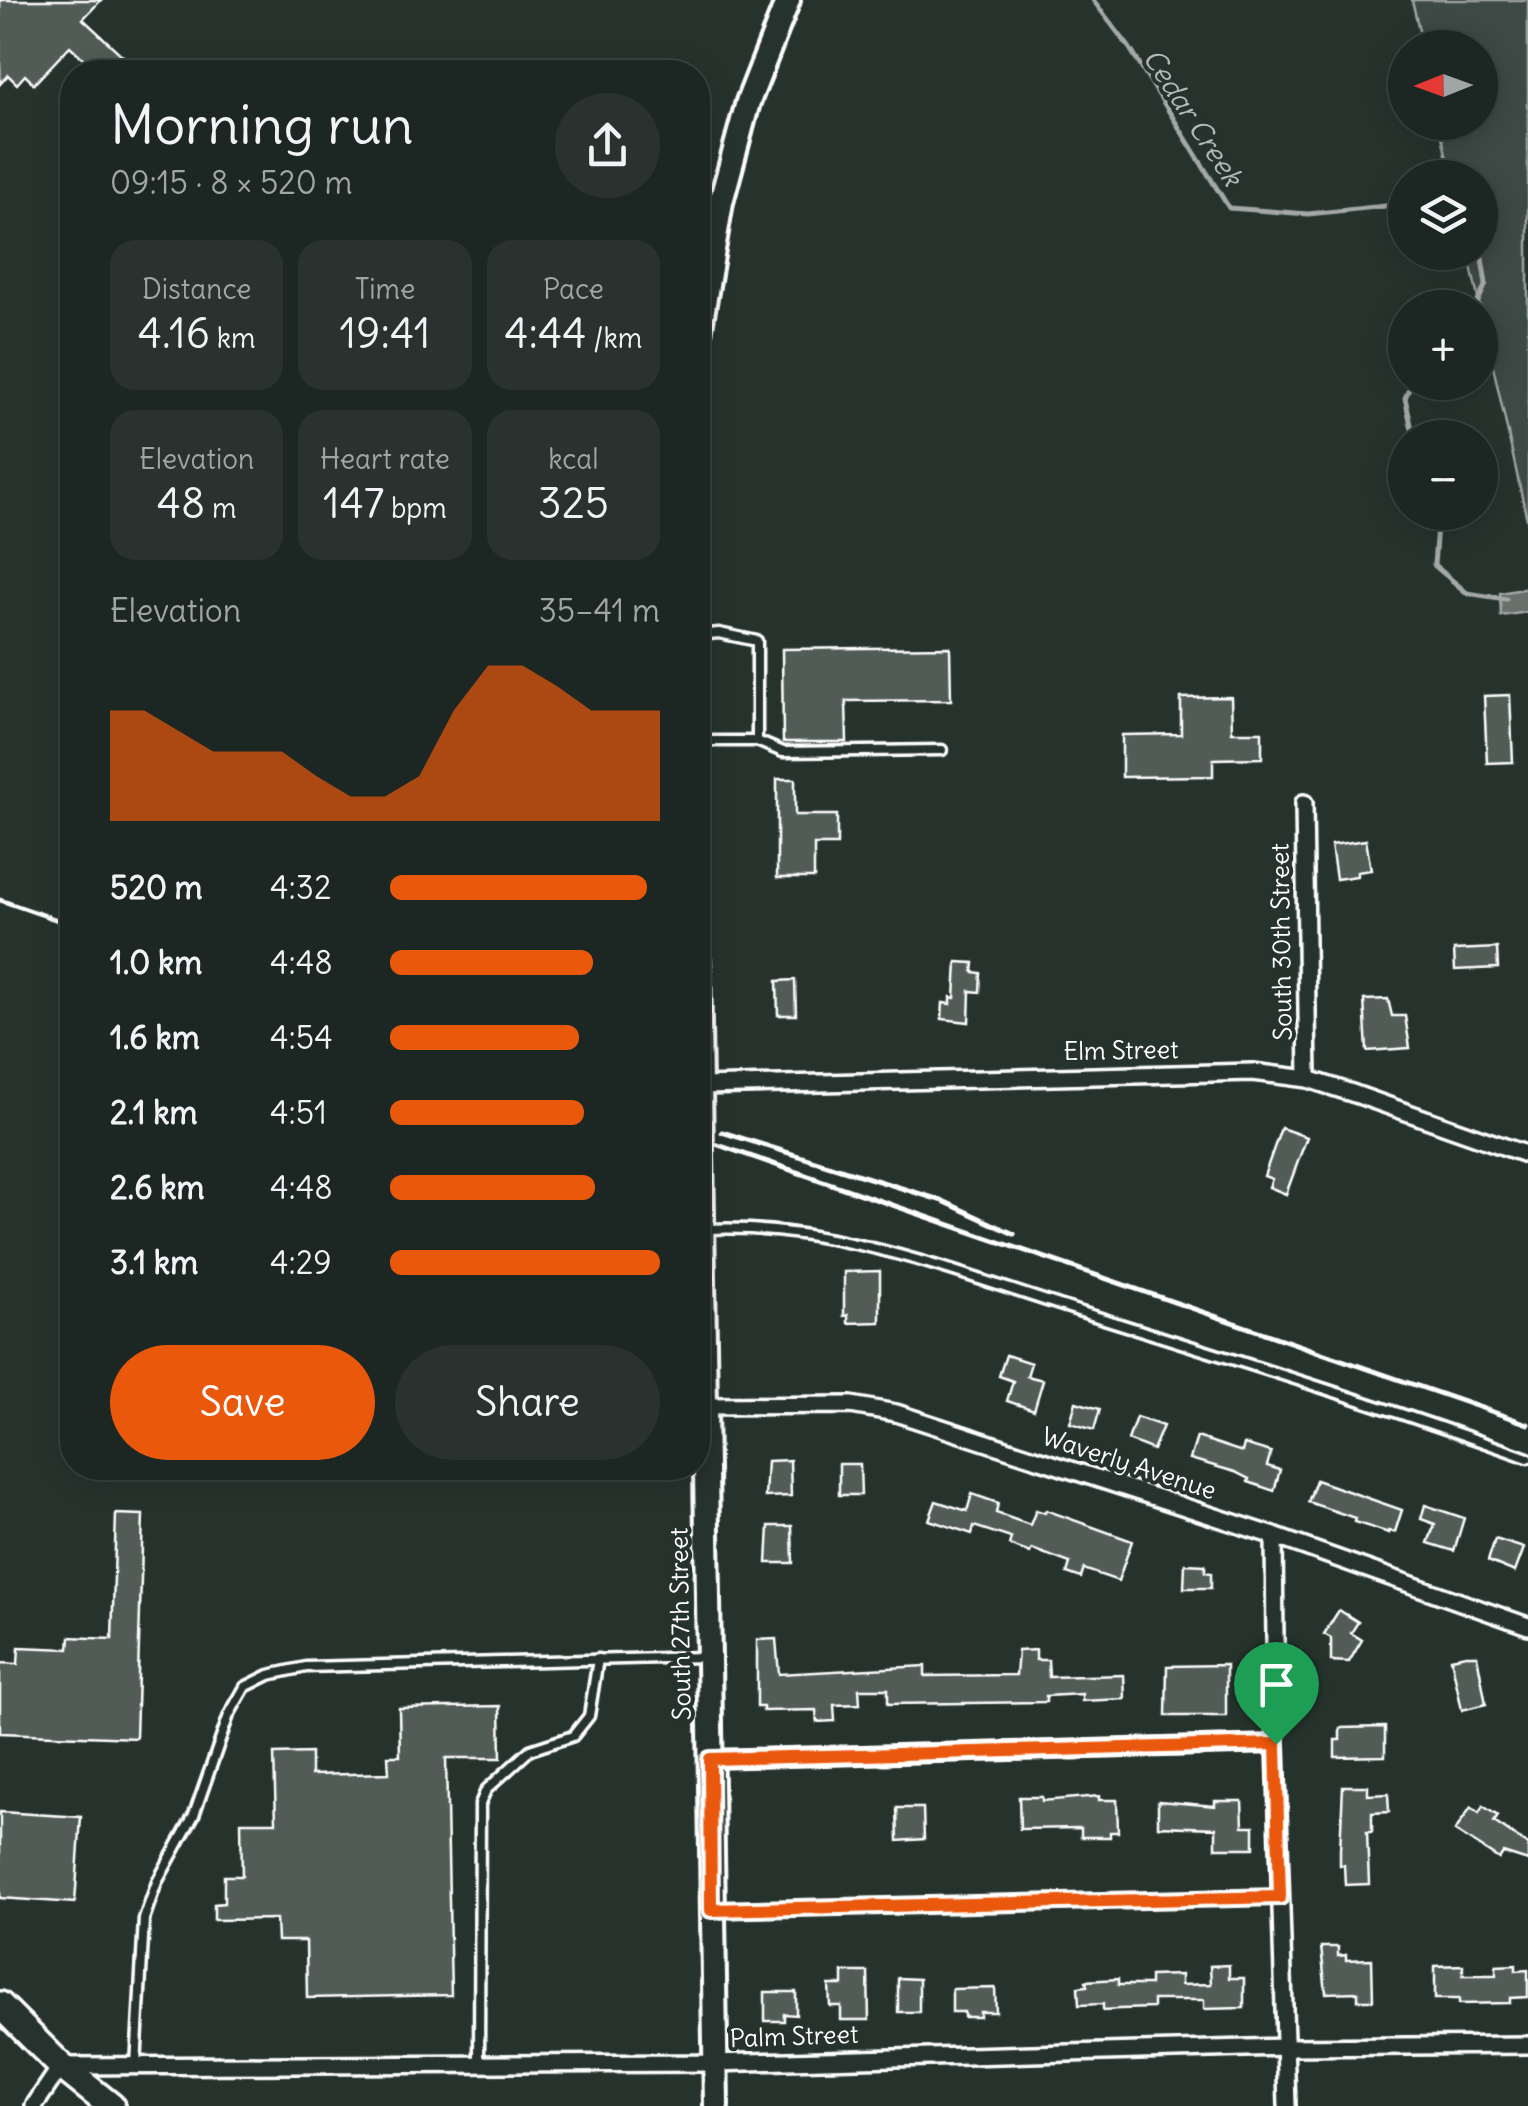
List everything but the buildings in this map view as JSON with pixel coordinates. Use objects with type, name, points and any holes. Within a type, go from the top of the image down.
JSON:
[{"type":"main road","points":[[710,257],[748,102],[788,0]]},
{"type":"main road","name":"South 27th Street","points":[[705,1480],[716,2106]]},
{"type":"main road","points":[[0,2005],[61,2066],[111,2106]]},
{"type":"street","name":"South 30th Street","points":[[1304,803],[1308,1080]]},
{"type":"street","name":"Elm Street","points":[[710,1086],[1253,1072],[1308,1080],[1528,1155]]},
{"type":"street","name":"Waverly Avenue","points":[[710,1406],[851,1405],[896,1412],[1274,1536],[1528,1626]]},
{"type":"street","points":[[1274,1536],[1287,2106]]},
{"type":"street","points":[[710,1759],[1276,1744]]},
{"type":"street","name":"Palm Street","points":[[61,2066],[713,2063],[1528,2045]]},
{"type":"street","points":[[34,2106],[61,2066]]},
{"type":"lane","points":[[710,197],[721,202]]},
{"type":"lane","points":[[710,633],[758,641],[757,740]]},
{"type":"lane","points":[[710,741],[757,740],[783,752],[942,750]]},
{"type":"lane","points":[[710,1230],[755,1227],[853,1244],[1226,1357],[1528,1458]]},
{"type":"lane","points":[[136,2066],[144,1919],[157,1882],[194,1815],[229,1715],[245,1687],[269,1675],[306,1667],[708,1656]]},
{"type":"lane","points":[[479,2064],[480,1804],[486,1790],[530,1750],[573,1736],[589,1716],[598,1659]]},
{"type":"lane","points":[[711,1910],[1280,1897]]},
{"type":"shaded area","points":[[1412,0],[1528,0],[1528,524],[1498,388],[1498,290],[1476,290],[1472,270],[1498,270],[1498,160],[1447,160],[1443,140],[1498,140],[1498,30],[1419,30]]},
{"type":"shaded area","points":[[1528,588],[1528,612],[1501,616],[1500,593]]},
{"type":"waterway","name":"Cedar Creek","points":[[1093,0],[1129,47],[1229,208],[1308,214],[1388,206]]},
{"type":"waterway","name":"Cedar Creek","points":[[1483,290],[1484,270]]},
{"type":"waterway","name":"Cedar Creek","points":[[1405,400],[1410,420]]},
{"type":"waterway","name":"Cedar Creek","points":[[1437,530],[1434,565],[1467,593],[1506,599]]},
{"type":"railway","points":[[0,900],[60,921]]},
{"type":"railway","points":[[722,1132],[943,1201],[1014,1234]]},
{"type":"railway","points":[[710,1142],[1528,1424]]},
{"type":"route","points":[[1276,1744],[1280,1897],[711,1910],[710,1759],[1276,1744]]}]
